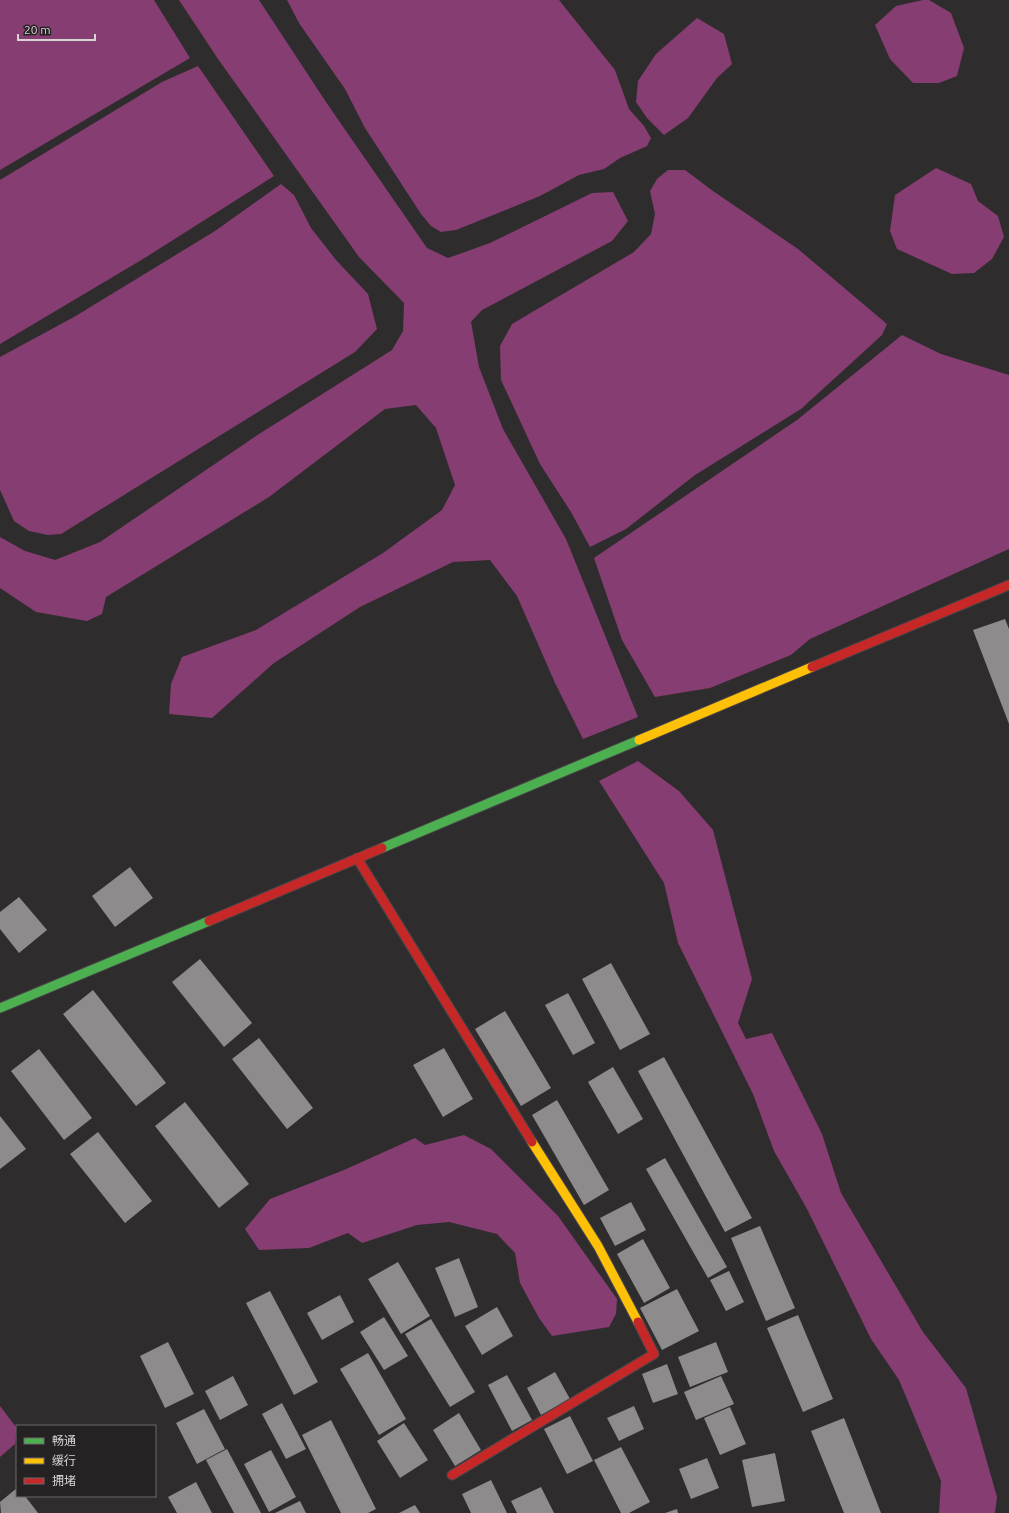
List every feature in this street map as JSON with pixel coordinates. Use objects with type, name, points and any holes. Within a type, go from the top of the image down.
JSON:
[{"type":"street","points":[[0,1008],[1009,585]]},
{"type":"street","points":[[357,858],[510,1108],[598,1246],[654,1354],[452,1475]]},
{"type":"shaded area","points":[[0,0],[154,0],[190,58],[0,170]]},
{"type":"shaded area","points":[[179,0],[259,0],[328,105],[427,248],[448,258],[490,243],[592,193],[613,192],[628,221],[612,241],[482,310],[471,322],[479,367],[503,429],[566,539],[638,717],[583,739],[555,683],[517,596],[490,560],[453,562],[360,607],[274,663],[212,718],[169,714],[171,684],[182,657],[256,630],[383,553],[442,510],[455,485],[436,428],[416,405],[385,409],[269,497],[106,597],[102,614],[87,621],[36,612],[0,588],[0,537],[25,551],[55,560],[100,542],[259,434],[392,350],[403,331],[404,303],[359,257],[218,59]]},
{"type":"shaded area","points":[[287,0],[559,0],[615,70],[629,109],[644,126],[651,138],[647,146],[620,158],[604,169],[579,175],[540,196],[456,230],[441,232],[431,226],[421,214],[365,128],[345,89],[299,23]]},
{"type":"shaded area","points":[[929,0],[951,13],[964,48],[957,76],[939,83],[913,83],[890,59],[875,25],[896,6]]},
{"type":"shaded area","points":[[697,18],[724,34],[732,64],[717,78],[688,118],[664,135],[647,118],[636,102],[638,81],[656,54]]},
{"type":"shaded area","points":[[198,66],[274,176],[143,259],[0,344],[0,180],[162,82]]},
{"type":"shaded area","points":[[936,168],[971,184],[978,201],[998,216],[1004,237],[992,259],[974,273],[952,274],[897,249],[890,231],[895,195]]},
{"type":"shaded area","points":[[668,170],[685,170],[798,249],[887,324],[882,335],[801,409],[695,475],[626,529],[590,547],[571,512],[540,464],[501,380],[500,346],[512,324],[634,252],[651,234],[655,214],[650,191],[657,179]]},
{"type":"shaded area","points":[[281,184],[294,195],[311,228],[336,260],[368,294],[377,329],[355,352],[61,534],[48,535],[29,531],[14,521],[0,490],[0,357],[74,317],[215,231]]},
{"type":"shaded area","points":[[902,335],[941,354],[1009,375],[1009,549],[810,639],[791,655],[710,688],[655,697],[622,640],[594,558],[797,420]]},
{"type":"shaded area","points":[[638,761],[679,791],[713,830],[752,979],[738,1023],[746,1039],[772,1033],[822,1134],[841,1193],[923,1332],[966,1388],[997,1497],[995,1513],[939,1513],[941,1481],[899,1380],[871,1339],[807,1209],[774,1151],[753,1094],[678,943],[664,883],[599,781]]},
{"type":"shaded area","points":[[464,1135],[491,1149],[558,1216],[617,1299],[616,1314],[609,1327],[552,1336],[539,1318],[520,1283],[515,1253],[497,1234],[449,1222],[417,1225],[362,1243],[348,1233],[309,1248],[259,1250],[245,1229],[270,1199],[344,1170],[415,1138],[425,1145]]},
{"type":"shaded area","points":[[0,1406],[16,1427],[15,1444],[0,1457]]},
{"type":"building","points":[[1005,619],[1009,629],[1009,724],[973,630]]},
{"type":"building","points":[[130,867],[153,898],[115,927],[92,896]]},
{"type":"building","points":[[19,897],[47,930],[19,953],[0,929],[0,912]]},
{"type":"building","points":[[200,959],[252,1023],[224,1047],[172,982]]},
{"type":"building","points":[[611,963],[650,1034],[620,1050],[582,979]]},
{"type":"building","points":[[93,990],[166,1083],[136,1106],[63,1014]]},
{"type":"building","points":[[568,993],[595,1043],[573,1055],[545,1005]]},
{"type":"building","points":[[505,1011],[551,1088],[521,1106],[475,1029]]},
{"type":"building","points":[[259,1038],[313,1108],[287,1129],[232,1059]]},
{"type":"building","points":[[444,1048],[473,1099],[443,1117],[413,1065]]},
{"type":"building","points":[[39,1049],[92,1118],[64,1140],[11,1071]]},
{"type":"building","points":[[664,1057],[752,1218],[725,1232],[638,1071]]},
{"type":"building","points":[[613,1067],[643,1119],[618,1134],[588,1082]]},
{"type":"building","points":[[557,1100],[609,1190],[584,1205],[532,1115]]},
{"type":"building","points":[[185,1102],[249,1184],[219,1208],[155,1126]]},
{"type":"building","points":[[0,1116],[26,1149],[0,1169]]},
{"type":"building","points":[[98,1132],[152,1201],[125,1223],[70,1154]]},
{"type":"building","points":[[665,1158],[727,1267],[708,1278],[646,1169]]},
{"type":"building","points":[[631,1202],[646,1230],[615,1246],[600,1218]]},
{"type":"building","points":[[760,1226],[795,1308],[766,1321],[731,1238]]},
{"type":"building","points":[[643,1239],[670,1288],[644,1303],[617,1254]]},
{"type":"building","points":[[459,1258],[478,1307],[455,1317],[435,1268]]},
{"type":"building","points":[[398,1262],[430,1316],[401,1334],[368,1279]]},
{"type":"building","points":[[729,1271],[744,1302],[726,1311],[710,1280]]},
{"type":"building","points":[[677,1289],[699,1331],[662,1350],[640,1308]]},
{"type":"building","points":[[270,1291],[318,1382],[294,1395],[246,1303]]},
{"type":"building","points":[[340,1295],[354,1322],[322,1340],[307,1313]]},
{"type":"building","points":[[497,1307],[513,1336],[482,1355],[465,1326]]},
{"type":"building","points":[[798,1315],[833,1399],[803,1412],[767,1328]]},
{"type":"building","points":[[384,1317],[408,1356],[384,1370],[360,1332]]},
{"type":"building","points":[[431,1319],[475,1392],[450,1407],[405,1334]]},
{"type":"building","points":[[168,1342],[194,1394],[165,1408],[140,1356]]},
{"type":"building","points":[[716,1342],[728,1372],[690,1387],[678,1357]]},
{"type":"building","points":[[368,1353],[406,1419],[379,1435],[340,1369]]},
{"type":"building","points":[[667,1364],[678,1394],[653,1403],[642,1374]]},
{"type":"building","points":[[555,1372],[570,1399],[541,1415],[527,1388]]},
{"type":"building","points":[[507,1375],[532,1420],[512,1431],[488,1385]]},
{"type":"building","points":[[233,1376],[248,1405],[220,1420],[205,1391]]},
{"type":"building","points":[[721,1376],[734,1404],[696,1420],[684,1392]]},
{"type":"building","points":[[282,1403],[306,1449],[286,1459],[262,1414]]},
{"type":"building","points":[[634,1406],[644,1429],[619,1441],[607,1418]]},
{"type":"building","points":[[730,1407],[746,1444],[720,1455],[704,1418]]},
{"type":"building","points":[[204,1409],[225,1449],[197,1464],[176,1423]]},
{"type":"building","points":[[459,1413],[481,1450],[455,1466],[433,1430]]},
{"type":"building","points":[[570,1416],[593,1461],[567,1474],[544,1429]]},
{"type":"building","points":[[844,1418],[881,1513],[844,1513],[811,1431]]},
{"type":"building","points":[[331,1420],[376,1509],[368,1513],[341,1513],[302,1435]]},
{"type":"building","points":[[404,1423],[428,1460],[400,1478],[377,1441]]},
{"type":"building","points":[[621,1447],[650,1502],[629,1513],[621,1513],[594,1460]]},
{"type":"building","points":[[227,1449],[261,1513],[234,1513],[206,1460]]},
{"type":"building","points":[[271,1450],[296,1497],[269,1512],[244,1464]]},
{"type":"building","points":[[775,1453],[785,1501],[752,1507],[742,1460]]},
{"type":"building","points":[[707,1458],[719,1488],[691,1499],[679,1469]]},
{"type":"building","points":[[491,1480],[507,1513],[471,1513],[462,1494]]},
{"type":"building","points":[[196,1482],[212,1513],[177,1513],[168,1497]]},
{"type":"building","points":[[541,1487],[554,1513],[517,1513],[511,1501]]},
{"type":"building","points":[[16,1489],[16,1497],[26,1497],[38,1513],[1,1513],[0,1502]]},
{"type":"building","points":[[300,1501],[306,1513],[275,1513]]},
{"type":"building","points":[[415,1505],[420,1513],[399,1513]]},
{"type":"building","points":[[677,1509],[678,1513],[665,1513]]},
{"type":"traffic: fast","points":[[382,848],[639,740]]},
{"type":"traffic: fast","points":[[0,1008],[209,921]]},
{"type":"traffic: slow","points":[[639,740],[812,667]]},
{"type":"traffic: slow","points":[[532,1142],[598,1246],[638,1322]]},
{"type":"traffic: jam","points":[[812,667],[1009,585]]},
{"type":"traffic: jam","points":[[209,921],[382,848]]},
{"type":"traffic: jam","points":[[357,858],[532,1142]]},
{"type":"traffic: jam","points":[[452,1475],[654,1354],[638,1322]]}]
